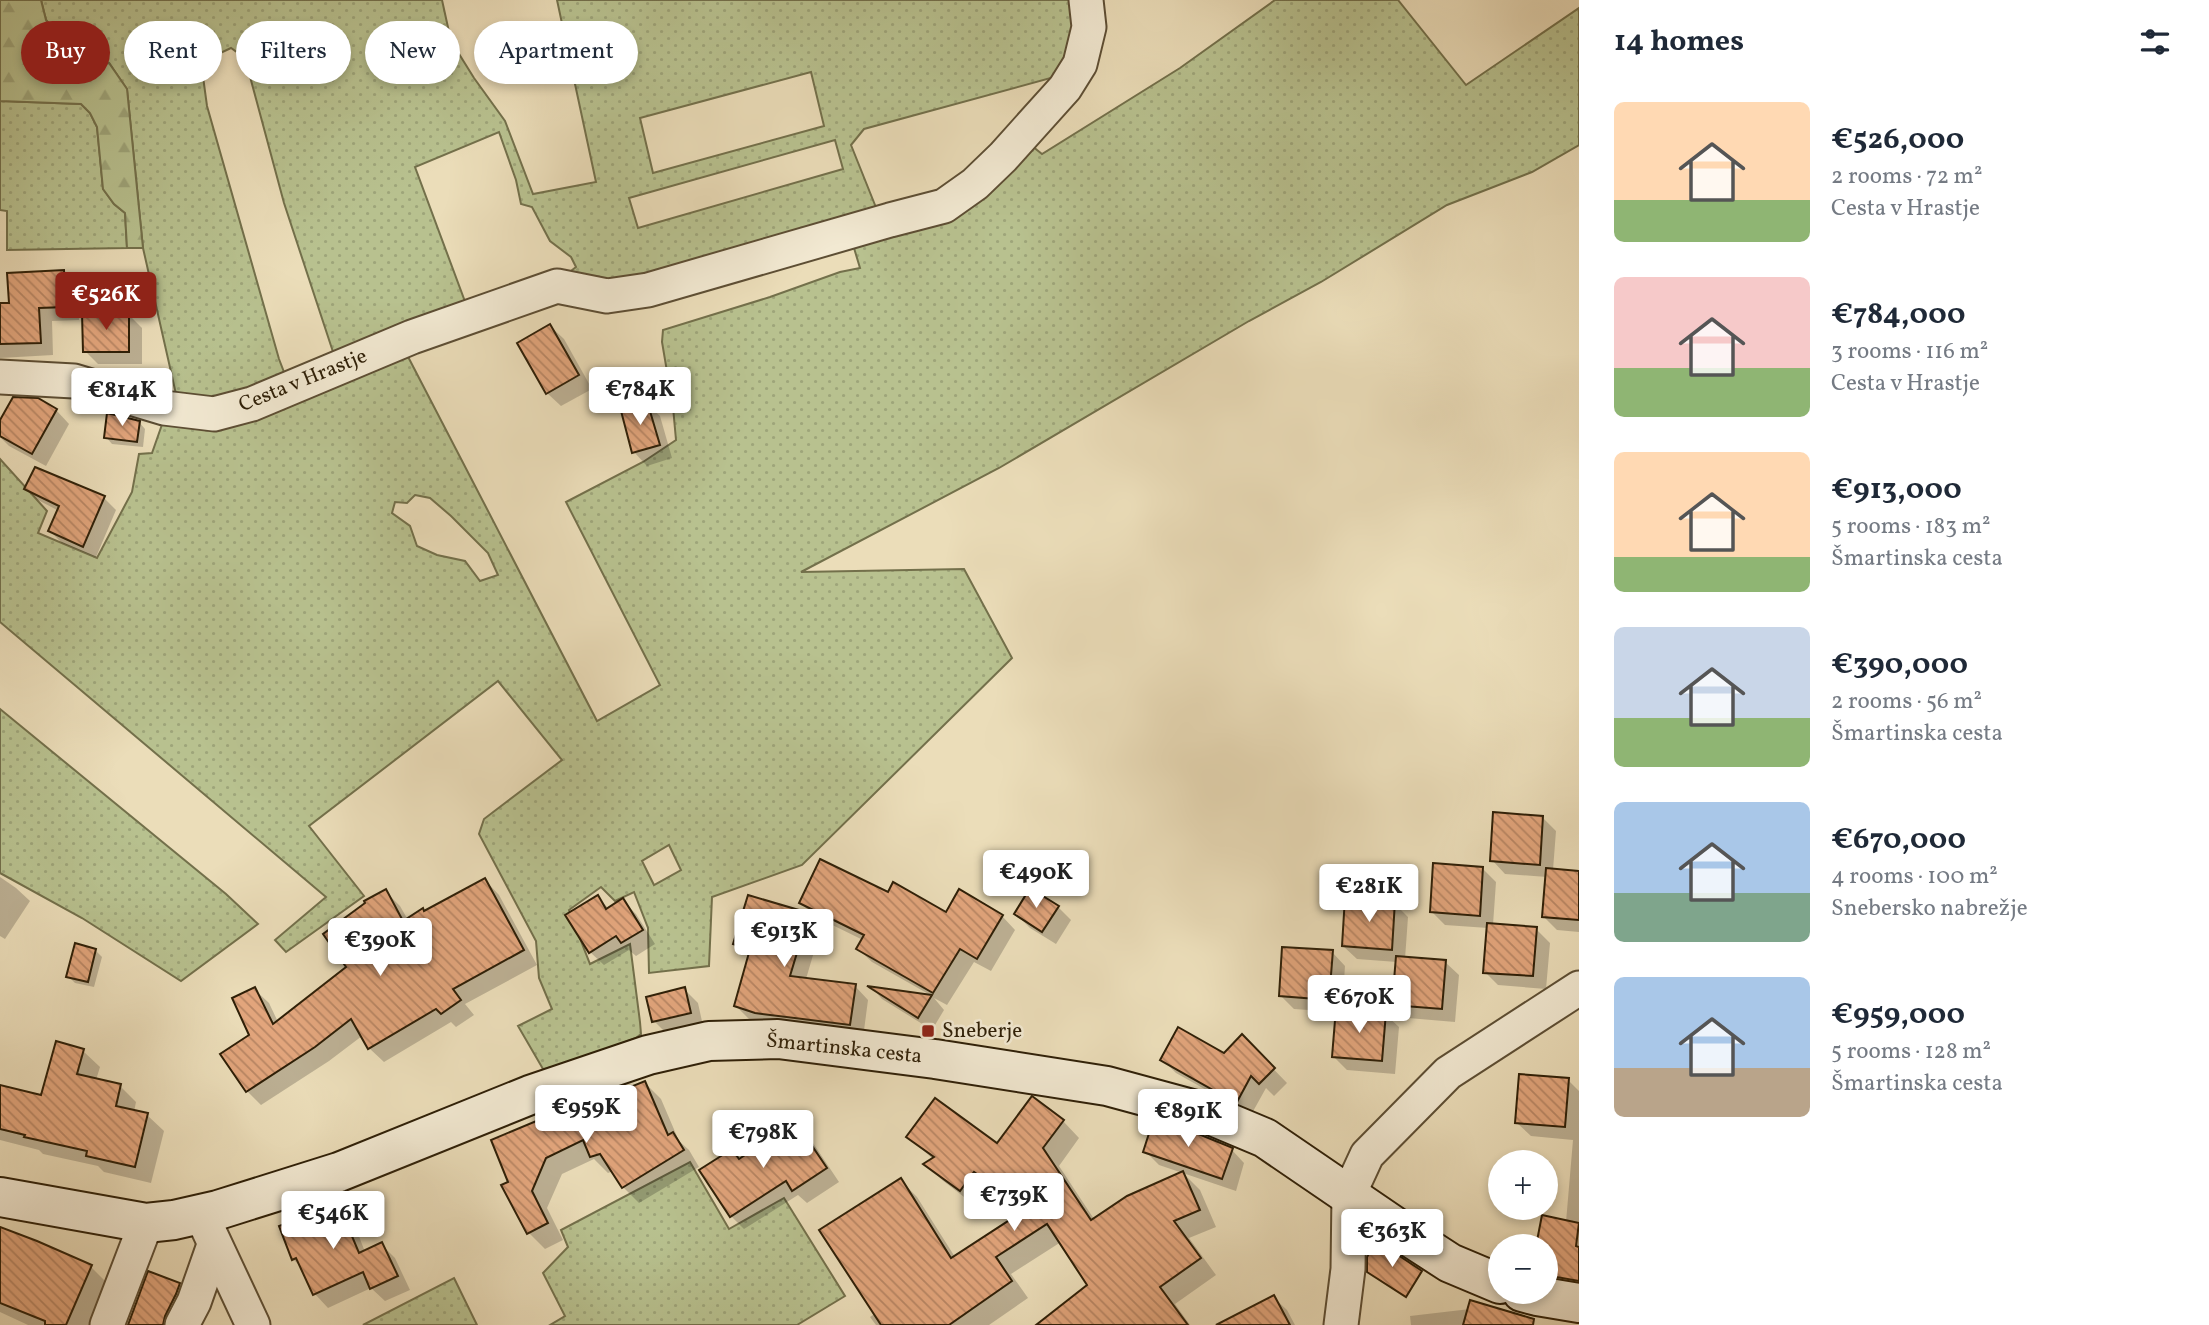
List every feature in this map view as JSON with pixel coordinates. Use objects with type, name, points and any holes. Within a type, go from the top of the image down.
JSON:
[{"type":"main road","name":"Šmartinska cesta","points":[[0,1197],[146,1223],[207,1230],[339,1172],[530,1095],[636,1059],[709,1041],[778,1039],[935,1059],[1107,1086],[1203,1112],[1265,1138],[1413,1240],[1450,1263],[1488,1279]]},
{"type":"main road","points":[[1558,1304],[1576,1310]]},
{"type":"street","name":"Cesta v Hrastje","points":[[0,377],[74,381],[164,408],[214,414],[251,404],[412,337],[556,286],[607,296],[648,290],[944,206],[975,184],[1003,157],[1065,88],[1080,64],[1089,27],[1086,0]]},
{"type":"street","points":[[1341,1325],[1348,1269],[1349,1194],[1367,1155],[1448,1073],[1579,988]]},
{"type":"street","points":[[107,1325],[146,1223]]},
{"type":"street","points":[[182,1325],[194,1302],[207,1230]]},
{"type":"street","points":[[207,1230],[253,1325]]},
{"type":"green space","points":[[0,0],[41,0],[47,21],[21,21],[21,84],[110,84],[110,64],[127,89],[143,248],[127,248],[125,213],[103,189],[97,127],[90,113],[81,104],[0,101]]},
{"type":"green space","points":[[41,0],[442,0],[447,21],[365,21],[365,84],[460,84],[460,55],[474,78],[474,84],[478,84],[505,121],[533,194],[596,182],[575,84],[638,84],[638,21],[562,21],[557,0],[1070,0],[1074,32],[1069,73],[864,129],[851,145],[879,215],[643,284],[567,274],[576,267],[571,257],[550,241],[532,207],[521,204],[516,180],[499,132],[415,167],[467,307],[336,361],[284,203],[252,84],[351,84],[351,21],[236,21],[236,52],[231,48],[222,52],[222,21],[124,21],[124,84],[204,84],[207,106],[287,380],[258,392],[178,403],[143,248],[127,89],[110,64],[110,21],[47,21]],"holes":[[[811,72],[824,126],[653,173],[640,118]],[[835,140],[843,169],[638,228],[629,198]]]},
{"type":"green space","points":[[1275,0],[1398,0],[1466,85],[1579,8],[1579,145],[1532,172],[1447,205],[1321,282],[1249,321],[999,468],[801,572],[964,569],[1012,658],[802,865],[712,897],[709,966],[649,973],[648,928],[634,892],[615,901],[601,887],[569,910],[590,964],[630,944],[641,1034],[636,1038],[555,1068],[543,1069],[518,1026],[552,1009],[539,978],[536,941],[479,834],[484,819],[562,760],[498,681],[309,826],[364,896],[286,952],[275,940],[326,897],[0,622],[0,459],[47,511],[38,533],[97,558],[132,492],[139,454],[152,453],[165,416],[404,349],[597,721],[660,685],[566,502],[643,462],[676,440],[662,342],[663,330],[840,272],[860,268],[851,238],[1027,142],[1042,154],[1180,68]],"holes":[[[415,495],[430,498],[451,516],[488,553],[498,575],[480,581],[465,561],[437,555],[417,546],[410,526],[392,513],[395,502],[407,503]],[[669,845],[681,870],[654,885],[642,861]]]},
{"type":"green space","points":[[0,101],[81,104],[90,113],[97,127],[103,189],[125,213],[127,248],[7,250],[7,211],[0,210]]},
{"type":"green space","points":[[0,709],[226,894],[258,924],[181,981],[82,918],[0,873]]},
{"type":"green space","points":[[690,1162],[729,1229],[784,1198],[845,1296],[797,1325],[550,1325],[565,1316],[543,1273],[568,1247],[561,1230]]},
{"type":"green space","points":[[454,1278],[477,1325],[363,1325]]},
{"type":"building","points":[[64,270],[66,307],[39,308],[41,343],[0,344],[0,303],[9,303],[7,273]]},
{"type":"building","points":[[82,313],[129,313],[129,352],[83,352]]},
{"type":"building","points":[[550,324],[579,375],[546,394],[517,343]]},
{"type":"building","points":[[13,397],[38,398],[57,409],[32,454],[0,436],[0,420]]},
{"type":"building","points":[[647,401],[660,445],[632,453],[620,407]]},
{"type":"building","points":[[107,413],[140,421],[137,442],[104,438]]},
{"type":"building","points":[[35,467],[105,496],[83,547],[48,531],[59,506],[24,489]]},
{"type":"building","points":[[1493,812],[1543,816],[1540,865],[1490,861]]},
{"type":"building","points":[[820,859],[888,892],[893,882],[946,912],[959,889],[1003,915],[977,959],[960,949],[933,993],[856,949],[864,935],[799,903]]},
{"type":"building","points":[[1433,863],[1483,867],[1480,916],[1430,912]]},
{"type":"building","points":[[1546,868],[1579,871],[1579,920],[1542,917]]},
{"type":"building","points":[[485,878],[524,950],[453,989],[461,1000],[441,1014],[436,1009],[368,1049],[351,1019],[315,1047],[246,1092],[220,1054],[249,1035],[232,998],[255,987],[273,1024],[346,967],[323,934],[365,903],[364,901],[386,889],[403,921],[423,908],[424,911]]},
{"type":"building","points":[[1030,888],[1059,906],[1042,932],[1014,914]]},
{"type":"building","points":[[598,895],[606,909],[623,898],[643,930],[621,943],[616,936],[589,953],[565,915]]},
{"type":"building","points":[[748,895],[809,913],[790,976],[856,984],[850,1025],[755,1013],[734,1006],[750,949],[733,944]]},
{"type":"building","points":[[1345,897],[1395,901],[1392,950],[1342,946]]},
{"type":"building","points":[[1487,923],[1537,927],[1533,976],[1483,973]]},
{"type":"building","points":[[75,943],[96,949],[88,982],[66,977]]},
{"type":"building","points":[[1282,947],[1333,950],[1329,1000],[1279,996]]},
{"type":"building","points":[[1396,956],[1446,960],[1442,1009],[1392,1005]]},
{"type":"building","points":[[867,986],[932,995],[918,1018]]},
{"type":"building","points":[[685,987],[691,1013],[652,1022],[646,997]]},
{"type":"building","points":[[1336,1008],[1386,1012],[1382,1061],[1332,1057]]},
{"type":"building","points":[[1178,1027],[1224,1053],[1242,1034],[1275,1068],[1259,1084],[1251,1076],[1237,1102],[1229,1099],[1160,1060]]},
{"type":"building","points":[[56,1041],[84,1049],[77,1074],[121,1084],[116,1106],[148,1113],[135,1167],[86,1156],[87,1151],[0,1129],[0,1085],[41,1095]]},
{"type":"building","points":[[1519,1074],[1569,1078],[1565,1127],[1515,1123]]},
{"type":"building","points":[[645,1081],[668,1135],[673,1132],[684,1150],[622,1188],[600,1154],[590,1157],[583,1140],[546,1158],[532,1191],[548,1223],[527,1234],[501,1185],[508,1182],[491,1140],[553,1114],[555,1118]]},
{"type":"building","points":[[1032,1096],[1064,1120],[1043,1148],[1091,1220],[1127,1196],[1183,1171],[1200,1210],[1174,1221],[1201,1258],[1160,1287],[1188,1325],[1036,1325],[1087,1285],[1047,1224],[996,1257],[1012,1281],[949,1325],[881,1325],[819,1230],[901,1178],[951,1258],[1025,1210],[974,1172],[960,1191],[923,1164],[934,1157],[906,1137],[935,1098],[997,1143]]},
{"type":"building","points":[[1153,1121],[1196,1133],[1233,1148],[1222,1179],[1143,1152]]},
{"type":"building","points":[[796,1122],[827,1168],[792,1191],[786,1181],[730,1217],[699,1170],[732,1149],[739,1159]]},
{"type":"building","points":[[338,1203],[359,1253],[382,1242],[398,1276],[370,1289],[363,1272],[313,1295],[296,1258],[292,1260],[279,1226]]},
{"type":"building","points":[[1558,1218],[1579,1223],[1576,1246],[1579,1247],[1579,1281],[1558,1277],[1558,1234],[1538,1234],[1541,1220]]},
{"type":"building","points":[[0,1227],[92,1265],[66,1325],[45,1325],[45,1321],[0,1303]]},
{"type":"building","points":[[1377,1241],[1422,1271],[1406,1297],[1367,1272],[1367,1257]]},
{"type":"building","points":[[148,1271],[180,1283],[176,1294],[163,1325],[128,1325]]},
{"type":"building","points":[[1274,1295],[1290,1325],[1216,1325]]},
{"type":"building","points":[[1470,1300],[1534,1319],[1533,1325],[1463,1325]]},
{"type":"place","name":"Sneberje","points":[[928,1031]]}]
